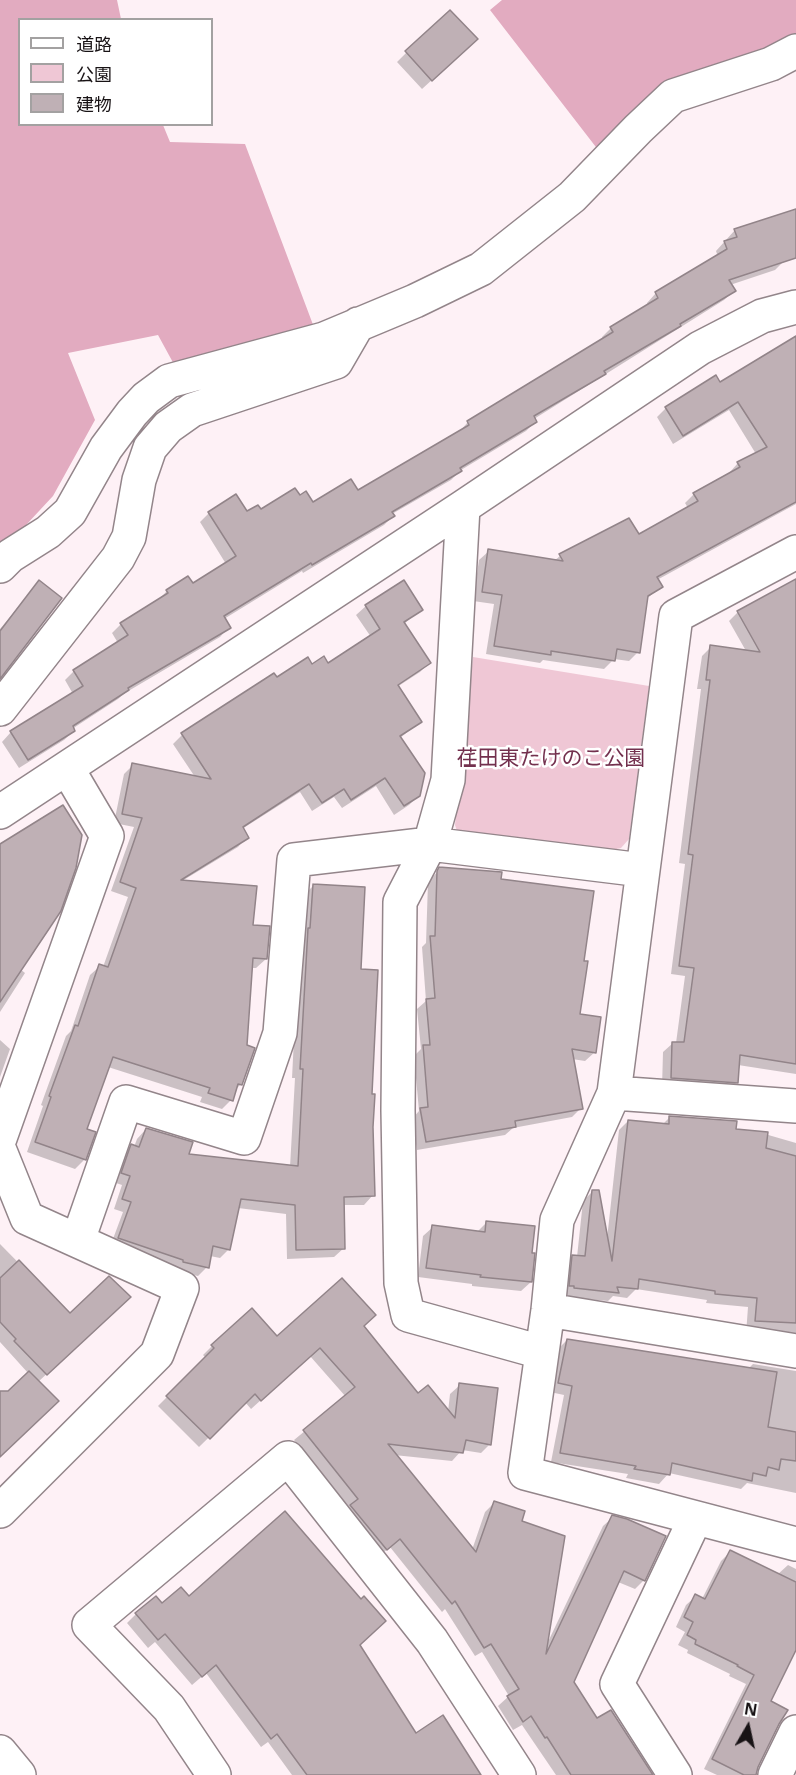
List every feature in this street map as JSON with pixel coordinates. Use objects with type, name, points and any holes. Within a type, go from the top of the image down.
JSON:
[{"type":"street","points":[[0,566],[10,556],[48,532],[70,512],[106,448],[132,413],[146,398],[169,381],[324,339],[415,301],[481,269],[572,197],[673,96],[771,64],[796,51]]},
{"type":"street","points":[[0,812],[700,348],[762,316],[796,307]]},
{"type":"street","points":[[0,709],[118,558],[129,537],[139,480],[150,448],[168,427],[192,410],[336,362],[358,324]]},
{"type":"street","points":[[463,507],[448,780],[430,844],[400,902],[398,1110],[401,1283],[408,1315],[541,1352]]},
{"type":"street","points":[[796,552],[676,616],[614,1093],[557,1220],[548,1310],[525,1473],[796,1544]]},
{"type":"street","points":[[0,1138],[107,836],[67,768]]},
{"type":"street","points":[[78,1240],[126,1102],[244,1138],[280,1033],[294,860],[430,844],[642,870]]},
{"type":"street","points":[[614,1093],[796,1106]]},
{"type":"street","points":[[0,1151],[27,1218],[182,1288],[157,1354],[0,1511]]},
{"type":"street","points":[[548,1310],[796,1351]]},
{"type":"street","points":[[214,1775],[169,1708],[89,1625],[288,1458],[432,1641],[519,1775]]},
{"type":"street","points":[[675,1775],[617,1684],[695,1519]]},
{"type":"street","points":[[775,1775],[796,1732]]},
{"type":"street","points":[[0,1752],[19,1775]]},
{"type":"green space","name":"荏田東たけのこ公園","points":[[473,657],[649,686],[629,839],[621,848],[608,851],[458,834],[455,825]]},
{"type":"shaded area","points":[[0,0],[117,0],[121,18],[18,18],[18,126],[163,126],[170,142],[245,144],[315,330],[176,368],[158,335],[68,353],[95,420],[53,496],[0,553]]},
{"type":"shaded area","points":[[502,0],[796,0],[796,40],[599,151],[490,10]]},
{"type":"building","points":[[450,10],[478,39],[432,81],[405,51]]},
{"type":"building","points":[[796,209],[796,258],[729,280],[736,291],[604,371],[606,374],[534,416],[537,422],[460,468],[462,471],[392,512],[395,516],[312,565],[311,563],[224,616],[231,628],[128,688],[129,690],[73,726],[75,731],[28,760],[10,731],[83,686],[73,670],[128,635],[120,623],[168,593],[166,590],[188,576],[193,583],[236,556],[208,512],[236,494],[247,511],[258,505],[261,509],[295,488],[300,495],[306,491],[313,502],[351,479],[358,490],[469,425],[467,421],[613,332],[610,327],[658,298],[655,292],[727,249],[724,241],[737,237],[734,229]]},
{"type":"building","points":[[796,336],[796,502],[657,577],[663,587],[648,596],[640,653],[617,649],[615,661],[551,651],[551,655],[494,646],[502,595],[482,592],[488,549],[563,561],[559,554],[629,518],[639,534],[698,501],[693,493],[740,467],[737,462],[767,447],[738,402],[683,436],[665,407],[716,375],[720,382]]},
{"type":"building","points":[[796,579],[796,1064],[740,1055],[738,1083],[671,1078],[672,1042],[684,1042],[694,968],[679,966],[693,855],[688,854],[710,680],[706,680],[710,645],[760,652],[737,611]]},
{"type":"building","points":[[39,580],[62,598],[0,679],[0,631]]},
{"type":"building","points":[[404,580],[423,610],[404,622],[431,663],[398,685],[422,722],[400,736],[425,773],[420,796],[404,806],[385,778],[351,800],[344,789],[322,803],[309,784],[243,827],[249,838],[181,880],[257,886],[253,925],[270,926],[267,959],[253,958],[247,1045],[255,1048],[242,1085],[238,1084],[233,1101],[208,1093],[210,1088],[113,1057],[87,1129],[96,1132],[86,1160],[35,1142],[51,1097],[49,1096],[75,1025],[78,1026],[99,964],[108,967],[136,888],[120,882],[142,818],[122,814],[132,763],[211,779],[181,733],[274,673],[277,677],[308,657],[312,664],[324,656],[328,663],[380,629],[365,605]]},
{"type":"building","points":[[63,805],[82,835],[76,868],[61,911],[0,1002],[0,844]]},
{"type":"building","points":[[439,867],[502,872],[501,879],[594,891],[584,961],[588,961],[580,1014],[601,1017],[596,1053],[572,1049],[583,1109],[515,1121],[516,1127],[426,1142],[420,1108],[428,1107],[423,1045],[430,1045],[426,999],[435,998],[430,936],[435,936]]},
{"type":"building","points":[[313,884],[365,887],[361,969],[378,970],[372,1094],[375,1094],[373,1127],[375,1196],[344,1197],[345,1249],[296,1250],[295,1205],[241,1199],[230,1250],[213,1246],[209,1268],[183,1262],[183,1260],[118,1238],[131,1202],[122,1199],[130,1176],[121,1173],[131,1144],[139,1147],[146,1128],[193,1142],[189,1154],[298,1166],[303,1069],[300,1069],[308,928],[310,928]]},
{"type":"building","points":[[669,1116],[737,1121],[736,1129],[768,1132],[766,1148],[796,1156],[796,1323],[755,1321],[757,1298],[715,1294],[715,1291],[639,1279],[638,1289],[617,1287],[619,1293],[569,1286],[572,1255],[585,1256],[592,1190],[599,1190],[612,1261],[628,1120],[669,1124]]},
{"type":"building","points":[[486,1221],[535,1226],[532,1282],[480,1277],[481,1275],[426,1268],[432,1225],[485,1232]]},
{"type":"building","points":[[19,1260],[70,1313],[109,1276],[131,1297],[47,1375],[14,1341],[16,1339],[0,1322],[0,1278]]},
{"type":"building","points":[[342,1278],[376,1315],[364,1326],[418,1393],[428,1385],[455,1418],[459,1383],[498,1388],[491,1445],[466,1440],[463,1453],[388,1444],[476,1552],[494,1501],[525,1511],[522,1521],[565,1536],[546,1654],[612,1515],[666,1536],[645,1581],[624,1571],[574,1682],[597,1718],[611,1710],[653,1775],[571,1775],[531,1716],[523,1722],[507,1696],[519,1689],[491,1644],[484,1648],[455,1601],[452,1604],[400,1539],[387,1550],[350,1505],[358,1499],[303,1430],[355,1387],[320,1348],[261,1401],[255,1394],[210,1439],[166,1396],[214,1348],[211,1345],[252,1308],[277,1336]]},
{"type":"building","points":[[567,1339],[777,1372],[768,1427],[796,1432],[796,1461],[781,1459],[779,1470],[768,1467],[766,1476],[753,1473],[752,1481],[672,1463],[670,1475],[634,1469],[636,1466],[560,1453],[572,1386],[558,1383]]},
{"type":"building","points":[[29,1371],[59,1401],[0,1457],[0,1391],[8,1391]]},
{"type":"building","points":[[285,1511],[361,1599],[364,1596],[386,1621],[360,1645],[416,1733],[443,1715],[481,1775],[307,1775],[277,1734],[271,1739],[216,1665],[202,1677],[165,1634],[158,1640],[135,1613],[156,1596],[162,1603],[181,1587],[189,1596]]},
{"type":"building","points":[[730,1550],[796,1582],[796,1650],[771,1701],[788,1710],[779,1724],[756,1775],[744,1775],[712,1759],[754,1675],[695,1644],[696,1640],[687,1635],[693,1622],[684,1617],[695,1594],[705,1599]]}]
